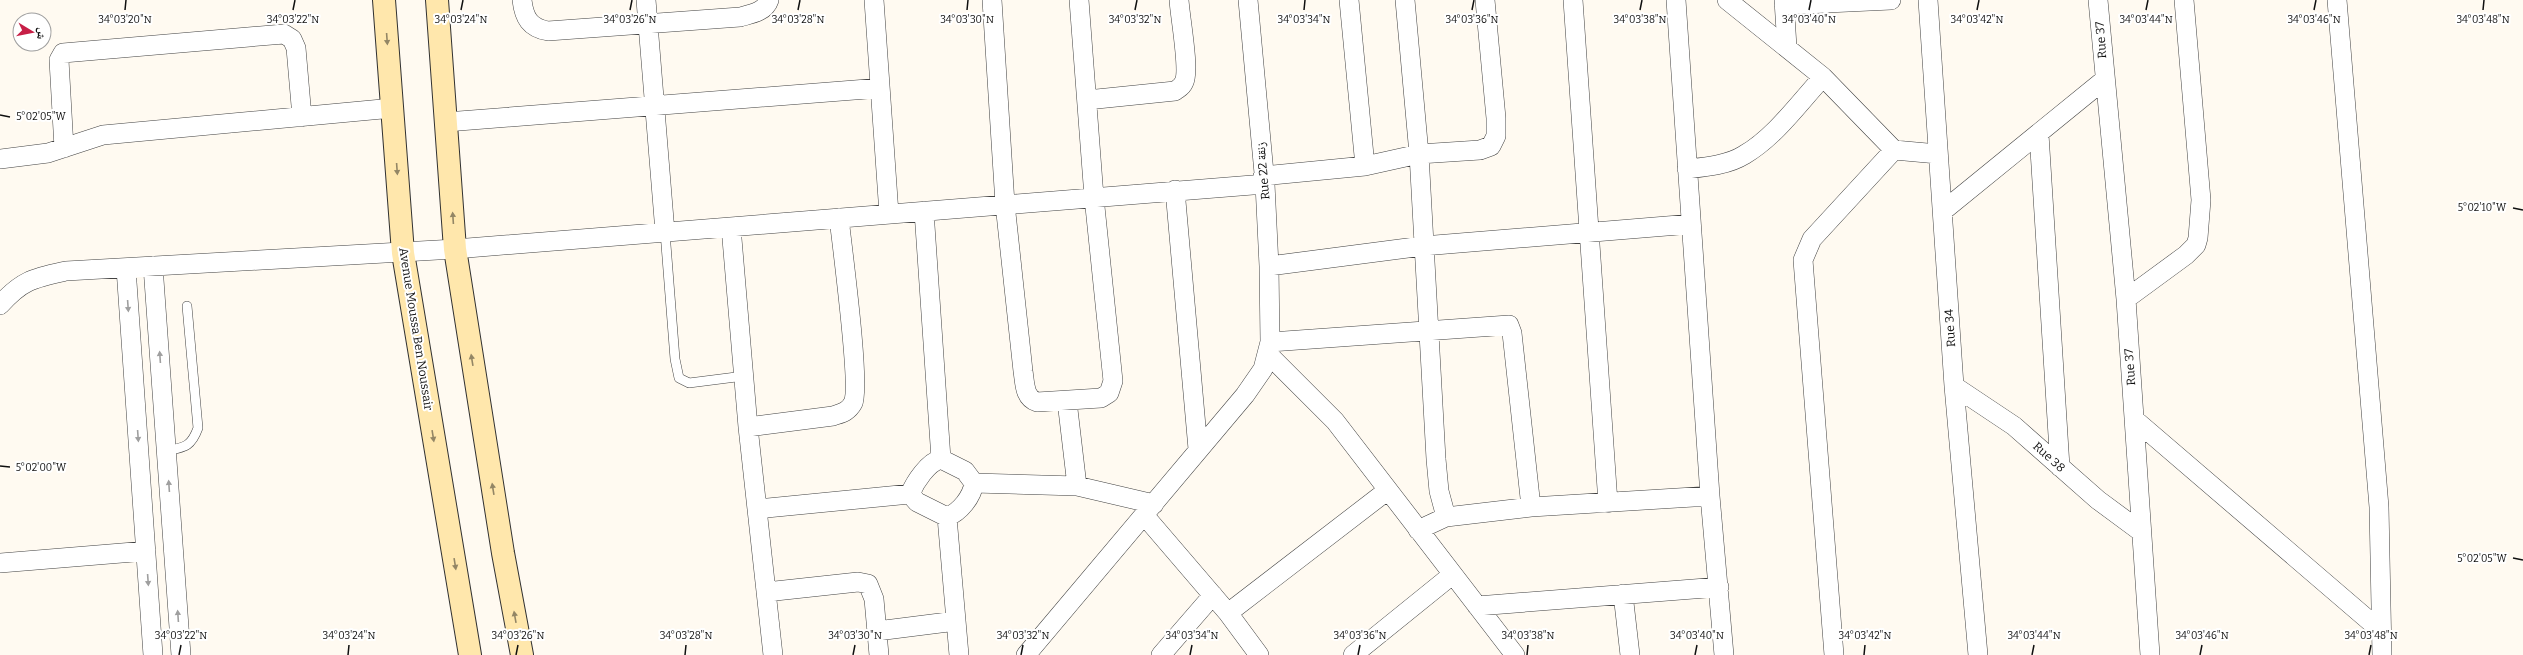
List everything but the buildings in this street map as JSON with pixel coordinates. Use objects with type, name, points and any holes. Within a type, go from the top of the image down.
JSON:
[{"type":"street","name":"Avenue Moussa Ben Noussair","points":[[384,0],[403,252],[470,655]]},
{"type":"street","points":[[437,0],[455,249],[502,545],[522,655]]},
{"type":"street","points":[[522,0],[526,20],[536,29],[548,31],[740,17],[758,13],[768,4],[769,0]]},
{"type":"street","points":[[646,0],[656,106],[665,232]]},
{"type":"street","points":[[874,0],[889,214]]},
{"type":"street","points":[[992,0],[1004,204],[1027,394],[1031,400],[1037,402],[1101,398],[1109,393],[1113,381],[1094,197],[1079,0]]},
{"type":"street","points":[[1087,100],[1175,91],[1181,87],[1184,81],[1186,69],[1179,0]]},
{"type":"street","name":"Rue 22 زنقة","points":[[1248,0],[1264,180],[1269,266],[1269,348]]},
{"type":"street","points":[[1350,0],[1365,166]]},
{"type":"street","points":[[1405,0],[1419,154],[1436,459],[1439,491],[1446,517]]},
{"type":"street","points":[[0,306],[12,291],[32,278],[66,271],[455,249],[1094,197],[1264,180],[1365,166],[1419,154],[1480,150],[1491,146],[1494,142],[1496,118],[1485,0]]},
{"type":"street","points":[[1573,0],[1588,233],[1608,503]]},
{"type":"street","points":[[1676,0],[1710,496],[1724,655]]},
{"type":"street","points":[[1727,0],[1823,77],[1894,150],[1938,154]]},
{"type":"street","points":[[1787,47],[1784,3],[1890,0]]},
{"type":"street","name":"Rue 34","points":[[1928,0],[1954,386],[1978,655]]},
{"type":"street","name":"Rue 37","points":[[2098,0],[2104,80],[2126,299],[2140,531],[2150,655]]},
{"type":"street","points":[[2126,299],[2186,255],[2196,245],[2198,238],[2201,200],[2184,0]]},
{"type":"street","points":[[2337,0],[2379,507],[2380,630],[2382,655]]},
{"type":"street","points":[[64,148],[59,60],[63,53],[284,34],[292,39],[296,48],[302,117]]},
{"type":"street","points":[[1687,169],[1717,165],[1744,156],[1772,132],[1823,77]]},
{"type":"street","points":[[1943,211],[2104,80]]},
{"type":"street","points":[[446,122],[880,88]]},
{"type":"street","points":[[0,159],[48,153],[103,134],[393,108]]},
{"type":"street","points":[[2039,134],[2060,467]]},
{"type":"street","points":[[1834,655],[1803,260],[1812,239],[1894,150]]},
{"type":"street","points":[[1175,190],[1198,449]]},
{"type":"street","points":[[924,211],[941,458]]},
{"type":"street","points":[[748,427],[833,416],[846,412],[854,402],[854,361],[839,218]]},
{"type":"street","points":[[1269,266],[1423,246],[1691,224]]},
{"type":"street","points":[[731,227],[748,427],[773,655]]},
{"type":"street","points":[[153,266],[181,655]]},
{"type":"street","points":[[126,268],[153,655]]},
{"type":"street","points":[[1269,348],[1429,330],[1505,324],[1511,327],[1531,508]]},
{"type":"street","points":[[1026,655],[1255,383],[1269,348]]},
{"type":"street","points":[[1269,348],[1335,421],[1515,655]]},
{"type":"street","name":"Rue 38","points":[[1954,386],[2014,426],[2098,500],[2140,531]]},
{"type":"street","points":[[1067,401],[1077,486]]},
{"type":"street","points":[[2134,419],[2380,630]]},
{"type":"street","points":[[941,458],[965,471],[974,483],[973,490],[961,508],[947,517]]},
{"type":"street","points":[[910,494],[916,482],[929,466],[941,458]]},
{"type":"street","points":[[974,483],[1077,486],[1149,509],[1259,655]]},
{"type":"street","points":[[1228,613],[1388,490]]},
{"type":"street","points":[[757,509],[910,494]]},
{"type":"street","points":[[910,494],[917,502],[947,517]]},
{"type":"street","points":[[1418,530],[1446,517],[1531,508],[1710,496]]},
{"type":"street","points":[[947,517],[959,655]]},
{"type":"street","points":[[0,563],[146,551]]},
{"type":"street","points":[[1353,655],[1452,575]]},
{"type":"street","points":[[766,592],[863,582],[872,589],[879,655]]},
{"type":"street","points":[[1477,606],[1719,587]]},
{"type":"street","points":[[1623,594],[1630,655]]},
{"type":"street","points":[[1161,655],[1213,595]]},
{"type":"street","points":[[877,632],[956,621]]},
{"type":"lane","points":[[665,232],[675,359],[680,378],[689,382],[744,376]]},
{"type":"lane","points":[[166,451],[186,447],[194,439],[198,428],[186,306]]}]
